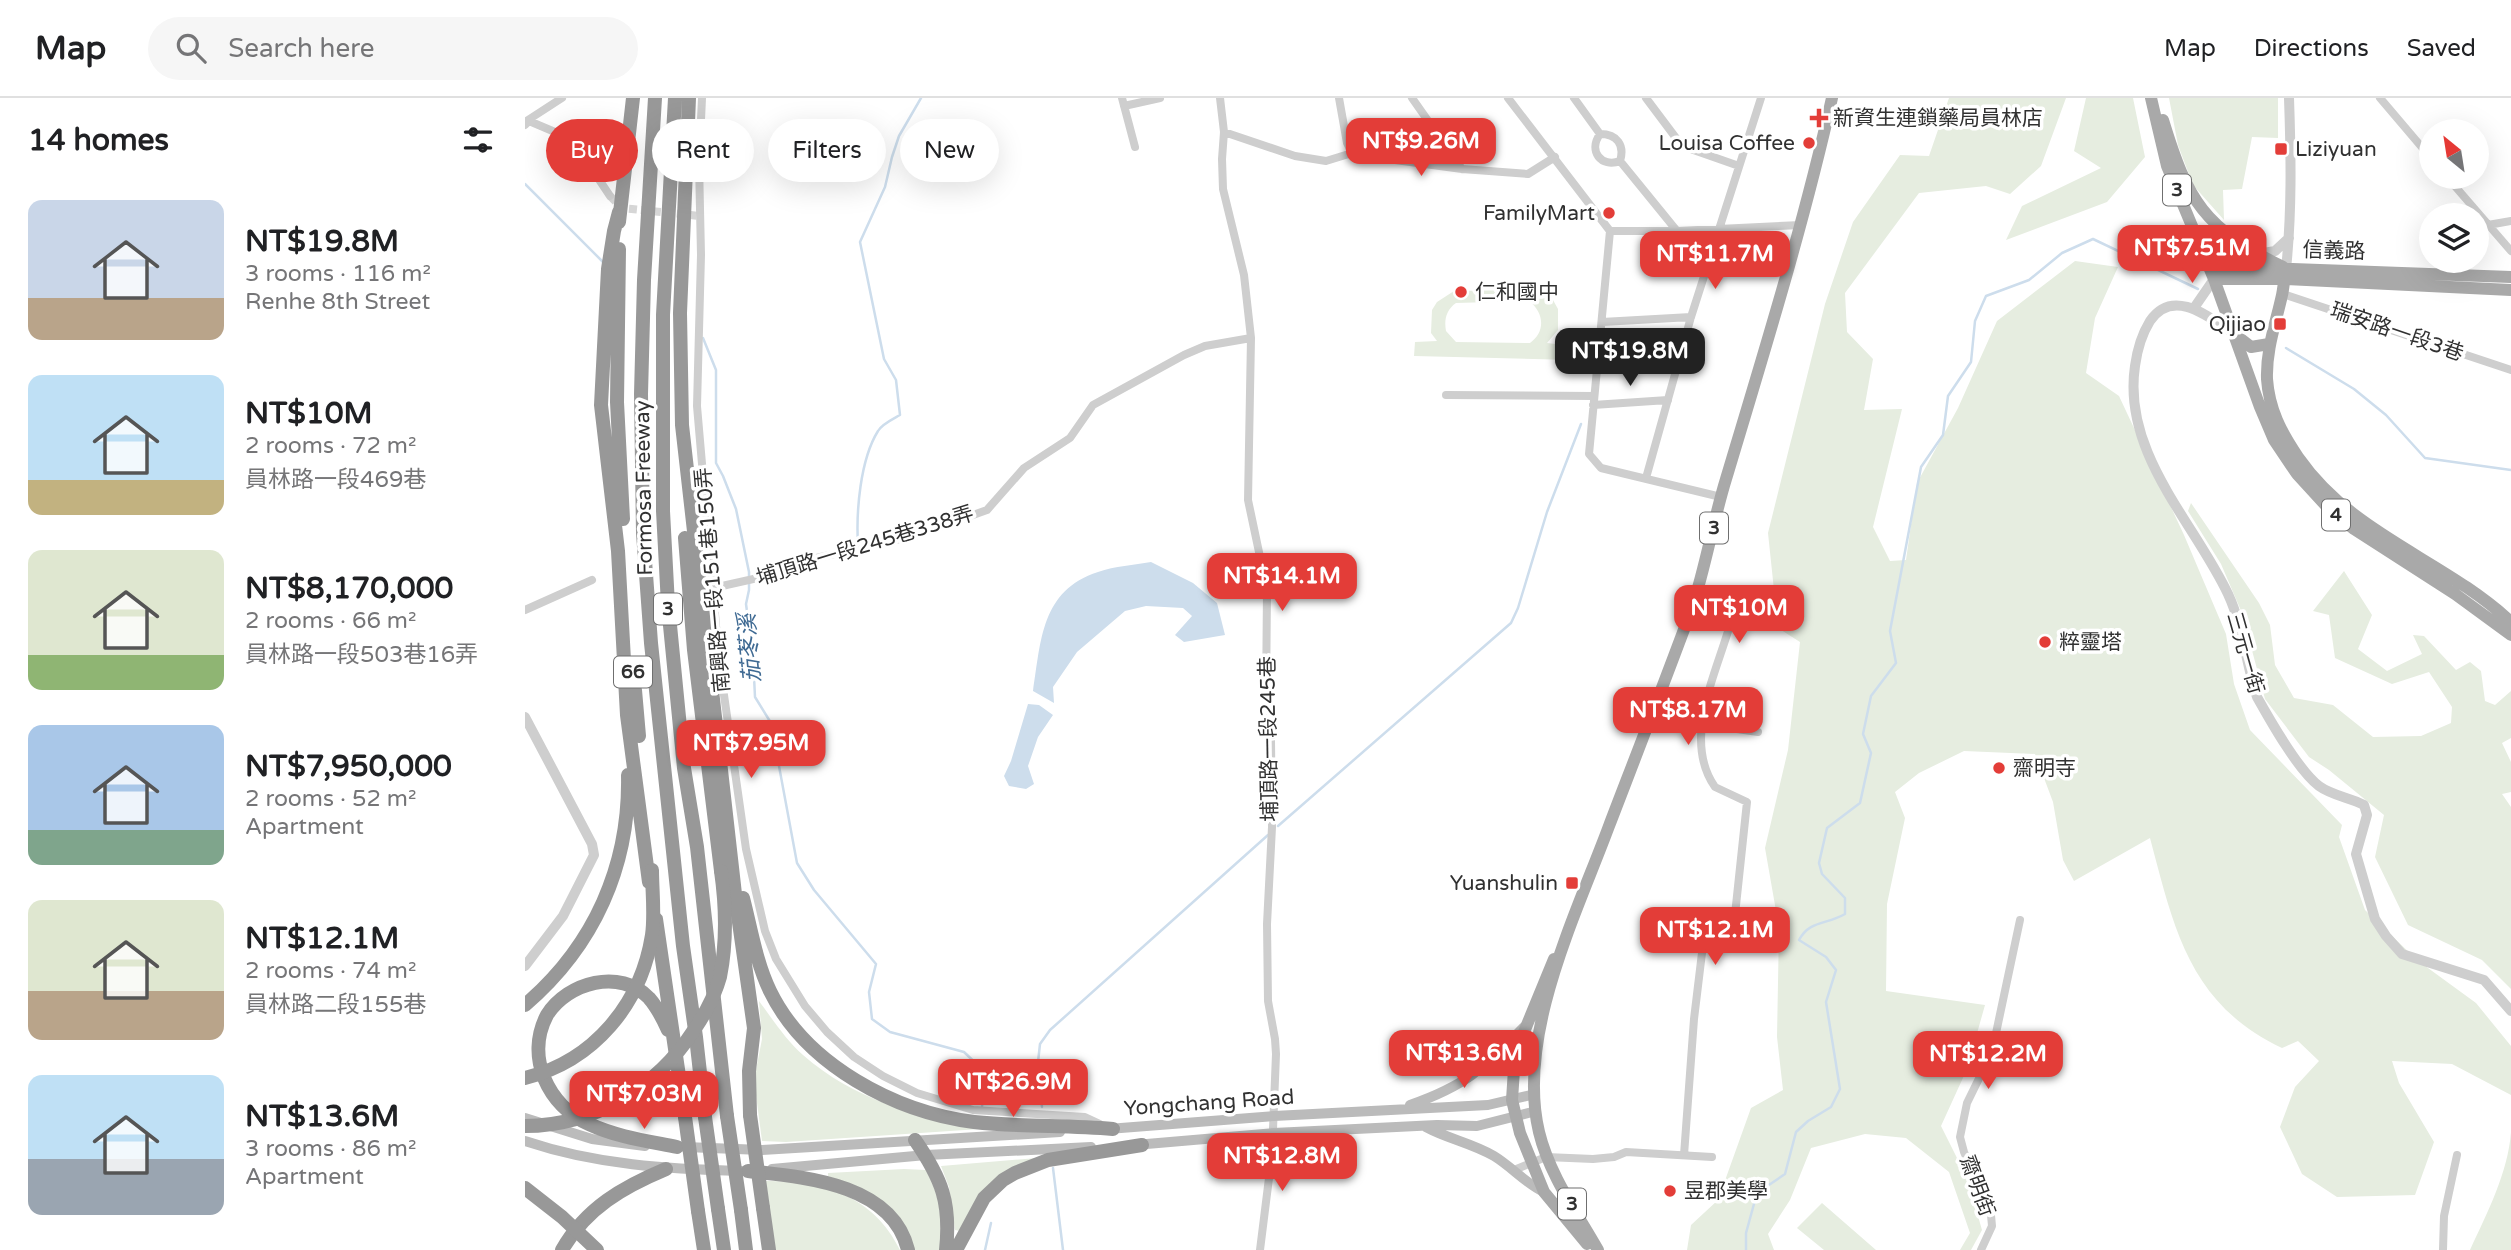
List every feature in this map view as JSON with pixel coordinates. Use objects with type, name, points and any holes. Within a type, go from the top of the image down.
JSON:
[{"type":"highway","points":[[525,1005],[563,967],[589,931],[606,899],[622,845],[628,798],[627,715],[618,551],[601,405],[608,269],[619,212],[633,98]]},
{"type":"highway","name":"Formosa Freeway","points":[[655,98],[644,279],[641,394],[643,533],[650,643],[683,946],[724,1250]]},
{"type":"highway","name":"Formosa Freeway","points":[[675,98],[663,315],[663,510],[668,605],[684,768],[697,847],[727,1116],[746,1250]]},
{"type":"highway","points":[[525,1125],[574,1120],[596,1112],[646,1085],[685,1044],[704,1015],[719,979],[725,904],[689,591],[682,496],[680,313],[689,98]]},
{"type":"highway","name":"66","points":[[525,1078],[557,1066],[596,1043],[633,994],[645,966],[652,933],[652,870],[631,646],[620,473],[617,347],[619,212]]},
{"type":"highway","points":[[682,425],[735,894],[754,1028],[749,1071],[750,1115],[769,1250]]},
{"type":"highway","points":[[627,715],[649,885],[662,951],[704,1250]]},
{"type":"highway","points":[[730,842],[754,946],[770,992],[787,1019],[806,1040],[852,1079],[903,1104],[935,1115],[973,1122],[1112,1129]]},
{"type":"highway","points":[[677,1147],[632,1139],[588,1124],[565,1109],[543,1082],[537,1065],[540,1030],[555,1004],[570,993],[587,984],[622,983],[648,997],[658,1010],[672,1043],[678,1069]]},
{"type":"highway","points":[[915,1140],[935,1169],[947,1205],[949,1226],[946,1250]]},
{"type":"highway","points":[[956,1250],[984,1198],[1015,1173],[1048,1160],[1142,1145]]},
{"type":"highway","points":[[562,1250],[571,1235],[602,1202],[666,1169]]},
{"type":"highway","points":[[748,1171],[801,1177],[852,1190],[877,1206],[890,1219],[899,1229],[908,1250]]},
{"type":"highway","points":[[525,1188],[562,1217],[597,1250]]},
{"type":"main road","name":"3","points":[[1598,1250],[1546,1157],[1535,1094],[1537,1043],[1542,1018],[1563,948],[1705,568],[1721,497],[1801,225],[1832,98]]},
{"type":"main road","name":"3","points":[[2151,98],[2167,166],[2214,279]]},
{"type":"main road","name":"3","points":[[2158,98],[2173,155],[2191,196],[2213,222],[2285,274]]},
{"type":"main road","name":"信義路","points":[[2214,279],[2218,273],[2227,269],[2381,278]]},
{"type":"main road","name":"4","points":[[2285,274],[2283,294],[2269,344],[2267,376],[2274,416],[2285,438],[2312,477],[2349,512],[2465,587],[2511,622]]},
{"type":"main road","name":"3","points":[[2381,278],[2511,276]]},
{"type":"main road","name":"3","points":[[2381,278],[2511,290]]},
{"type":"main road","name":"4","points":[[2214,279],[2274,440],[2297,474],[2330,510],[2354,529],[2455,594],[2511,635]]},
{"type":"main road","points":[[2233,333],[2251,347],[2269,344]]},
{"type":"main road","name":"3","points":[[1563,948],[1550,964],[1524,1027],[1515,1054],[1512,1100],[1531,1163],[1544,1192],[1593,1250]]},
{"type":"main road","points":[[1396,1110],[1439,1095],[1467,1080],[1495,1057],[1524,1027]]},
{"type":"main road","name":"Yongchang Road","points":[[525,1118],[592,1139],[639,1146],[762,1150],[1112,1129],[1274,1116],[1488,1105],[1535,1094]]},
{"type":"main road","name":"Yongchang Road","points":[[525,1141],[607,1161],[666,1169],[748,1171],[926,1155],[1142,1145],[1274,1133],[1437,1125],[1477,1126],[1536,1111]]},
{"type":"main road","points":[[1426,1127],[1469,1143],[1544,1192]]},
{"type":"street","points":[[526,122],[562,98]]},
{"type":"street","name":"南興路一段151巷150弄","points":[[702,98],[697,406],[725,705],[753,884],[772,950],[805,1006],[827,1032],[854,1057],[883,1076],[917,1093],[973,1110],[1085,1117],[1112,1129]]},
{"type":"street","points":[[1135,148],[1123,102],[1160,98]]},
{"type":"street","name":"埔頂路一段245巷","points":[[1220,98],[1224,132],[1223,189],[1244,275],[1251,338],[1248,500],[1267,590],[1266,699],[1271,741],[1272,827],[1267,925],[1268,1001],[1275,1039],[1274,1133],[1260,1250]]},
{"type":"street","points":[[1412,98],[1462,169]]},
{"type":"street","points":[[1508,98],[1610,231],[1589,454],[1601,468],[1721,497]]},
{"type":"street","points":[[1574,98],[1600,134],[1615,137],[1620,143],[1623,152],[1620,161]]},
{"type":"street","points":[[1646,98],[1682,146],[1739,166]]},
{"type":"street","points":[[1646,478],[1691,317],[1761,98]]},
{"type":"street","points":[[2285,274],[2290,237],[2289,98]]},
{"type":"street","points":[[2380,98],[2419,144]]},
{"type":"street","points":[[1341,99],[1347,144],[1352,153]]},
{"type":"street","points":[[526,122],[562,135],[590,166],[610,196]]},
{"type":"street","points":[[1224,132],[1305,158],[1326,161],[1352,153],[1462,169],[1528,174],[1555,157]]},
{"type":"street","points":[[1600,134],[1595,141],[1597,157],[1604,163],[1620,161]]},
{"type":"street","points":[[1620,161],[1677,231]]},
{"type":"street","points":[[2458,189],[2470,203]]},
{"type":"street","points":[[2511,221],[2489,225],[2511,251]]},
{"type":"street","points":[[1610,231],[1677,231],[1801,225]]},
{"type":"street","points":[[2257,254],[2275,251],[2290,237]]},
{"type":"street","points":[[2214,279],[2194,308],[2233,333]]},
{"type":"street","name":"瑞安路一段3巷","points":[[2283,294],[2511,370]]},
{"type":"street","name":"三元一街","points":[[2194,308],[2169,306],[2160,310],[2147,327],[2133,378],[2136,410],[2142,440],[2156,469],[2229,596],[2257,697],[2308,776],[2321,788],[2364,805],[2367,815],[2356,853],[2375,919],[2394,947],[2402,954],[2484,980],[2511,1011]]},
{"type":"street","points":[[1602,321],[1691,317]]},
{"type":"street","name":"埔頂路一段245巷338弄","points":[[713,588],[758,578],[799,562],[918,535],[987,510],[1024,468],[1070,438],[1093,405],[1205,346],[1251,338]]},
{"type":"street","points":[[1446,395],[1594,401],[1668,400]]},
{"type":"street","points":[[525,610],[592,580]]},
{"type":"street","points":[[1684,1155],[1694,1019],[1705,928],[1715,921],[1734,923],[1747,802],[1715,788],[1705,765],[1702,724],[1706,698],[1731,621],[1692,608]]},
{"type":"street","points":[[1655,705],[1702,724],[1758,732]]},
{"type":"street","points":[[525,718],[592,844],[594,855],[563,916],[525,966]]},
{"type":"street","name":"齋明街","points":[[1982,1250],[1992,1226],[1991,1215],[1964,1152],[1961,1137],[1967,1103],[1992,1052],[2019,920]]},
{"type":"street","points":[[1514,1170],[1546,1157],[1593,1159],[1614,1157],[1626,1152],[1712,1157]]},
{"type":"street","points":[[2443,1250],[2444,1216],[2457,1156]]},
{"type":"shaded area","points":[[1949,98],[2066,98],[2041,166],[2010,194],[1986,186],[1919,193],[1845,293],[1847,332],[1873,359],[1864,410],[1902,409],[1873,527],[1890,561],[1906,560],[1917,483],[1958,408],[1997,321],[2075,261],[2118,267],[2095,318],[2086,373],[2119,396],[2184,535],[2226,634],[2234,684],[2250,730],[2342,825],[2339,837],[2365,910],[2417,960],[2476,1003],[2511,1046],[2511,1095],[2452,1064],[2392,1061],[2399,1083],[2434,1142],[2415,1195],[2337,1197],[2302,1174],[2280,1127],[2295,1087],[2319,1061],[2298,1041],[2282,1048],[2251,1030],[2226,1009],[2206,986],[2190,960],[2178,932],[2150,838],[2074,881],[2063,860],[2053,802],[2035,754],[1964,751],[1919,773],[1895,792],[1905,818],[1887,904],[1886,991],[1985,1005],[1967,1069],[1941,1126],[1967,1178],[1982,1230],[1971,1250],[1960,1250],[1970,1233],[1949,1172],[1906,1138],[1865,1134],[1811,1148],[1790,1200],[1768,1234],[1774,1250],[1687,1250],[1691,1225],[1718,1200],[1751,1108],[1783,1090],[1777,1037],[1779,928],[1765,848],[1788,750],[1800,642],[1778,628],[1768,533],[1825,304],[1853,222],[1900,155],[1929,156]]},
{"type":"shaded area","points":[[2086,98],[2133,98],[2145,157],[2107,202],[2006,240],[2022,206],[2101,168],[2074,151]]},
{"type":"shaded area","points":[[2169,98],[2278,98],[2278,138],[2252,137],[2242,189],[2223,190],[2224,220],[2193,185],[2178,145]]},
{"type":"shaded area","points":[[1454,291],[1544,292],[1558,309],[1558,330],[1547,343],[1572,346],[1572,360],[1414,356],[1415,342],[1437,341],[1431,333],[1432,310],[1437,302]],"holes":[[[1529,301],[1540,316],[1541,328],[1530,343],[1456,342],[1446,331],[1447,316],[1456,303]]]},
{"type":"shaded area","points":[[2191,503],[2259,603],[2270,625],[2275,665],[2294,698],[2333,705],[2373,737],[2421,736],[2451,723],[2452,707],[2429,672],[2392,684],[2335,658],[2329,615],[2313,611],[2344,571],[2372,615],[2358,649],[2387,671],[2422,654],[2413,635],[2424,636],[2456,670],[2470,662],[2481,671],[2485,701],[2495,705],[2511,691],[2511,738],[2502,743],[2511,762],[2511,792],[2502,794],[2511,807],[2511,989],[2482,960],[2408,925],[2375,857],[2384,815],[2309,757],[2265,699],[2242,613],[2221,564],[2188,511]]},
{"type":"shaded area","points":[[759,1001],[803,1055],[843,1083],[864,1095],[909,1112],[980,1129],[786,1142],[762,1141],[754,1080],[762,1039]]},
{"type":"shaded area","points":[[2511,1132],[2511,1250],[2470,1250],[2501,1178]]},
{"type":"shaded area","points":[[1037,1158],[1022,1164],[960,1231],[955,1230],[949,1187],[941,1166]]},
{"type":"shaded area","points":[[926,1170],[931,1181],[939,1209],[940,1250],[914,1250],[862,1189],[828,1176],[828,1173]]},
{"type":"shaded area","points":[[766,1181],[807,1184],[844,1195],[876,1216],[900,1250],[775,1250]]},
{"type":"shaded area","points":[[1822,1203],[1876,1250],[1824,1250],[1797,1228]]},
{"type":"water","points":[[1151,562],[1193,583],[1217,603],[1225,635],[1184,642],[1175,635],[1192,616],[1183,608],[1146,606],[1125,611],[1077,652],[1053,687],[1054,703],[1033,691],[1047,620],[1054,604],[1065,591],[1079,580],[1098,572]]},
{"type":"water","points":[[1028,704],[1039,705],[1053,715],[1038,737],[1028,766],[1034,784],[1026,789],[1009,786],[1004,776]]},
{"type":"waterway","points":[[858,545],[859,502],[867,456],[880,428],[900,415],[896,380],[884,359],[860,242],[885,187],[899,136],[921,98]]},
{"type":"waterway","name":"茄苳溪","points":[[525,184],[604,263]]},
{"type":"waterway","points":[[1746,1250],[1746,1233],[1757,1193],[1785,1174],[1796,1132],[1831,1107],[1840,1089],[1826,1002],[1836,970],[1826,957],[1799,940],[1813,926],[1845,914],[1845,898],[1822,874],[1819,863],[1827,828],[1860,803],[1871,753],[1863,734],[1871,696],[1896,663],[1890,631],[1921,467],[1943,435],[1948,396],[1971,362],[1975,321],[1986,296],[2029,280],[2062,253],[2093,239],[2198,289]]},
{"type":"waterway","name":"茄苳溪","points":[[703,338],[716,370],[716,463],[736,509],[749,572],[746,604],[755,697],[771,723],[797,863],[814,890],[876,964],[869,992],[872,1019],[890,1032],[964,1052],[985,1072],[982,1107]]},
{"type":"waterway","points":[[2286,348],[2354,389],[2386,415],[2425,458],[2511,470]]},
{"type":"waterway","points":[[1278,826],[1511,623],[1547,512],[1581,424]]},
{"type":"waterway","points":[[1042,1107],[1038,1062],[1040,1044],[1050,1030],[1268,835]]},
{"type":"waterway","points":[[1053,1168],[1063,1250]]},
{"type":"waterway","name":"茄苳溪","points":[[985,1250],[991,1223]]},
{"type":"tunnel","points":[[610,196],[622,208],[700,216]]},
{"type":"place","name":"新資生連鎖藥局員林店","points":[[1819,118]]},
{"type":"place","name":"Louisa Coffee","points":[[1809,143]]},
{"type":"place","name":"Liziyuan","points":[[2281,149]]},
{"type":"place","name":"FamilyMart","points":[[1609,213]]},
{"type":"place","name":"仁和國中","points":[[1461,292]]},
{"type":"place","name":"Qijiao","points":[[2280,324]]},
{"type":"place","name":"粹靈塔","points":[[2045,642]]},
{"type":"place","name":"齋明寺","points":[[1999,768]]},
{"type":"place","name":"Yuanshulin","points":[[1572,883]]},
{"type":"place","name":"昱郡美學","points":[[1670,1191]]}]
